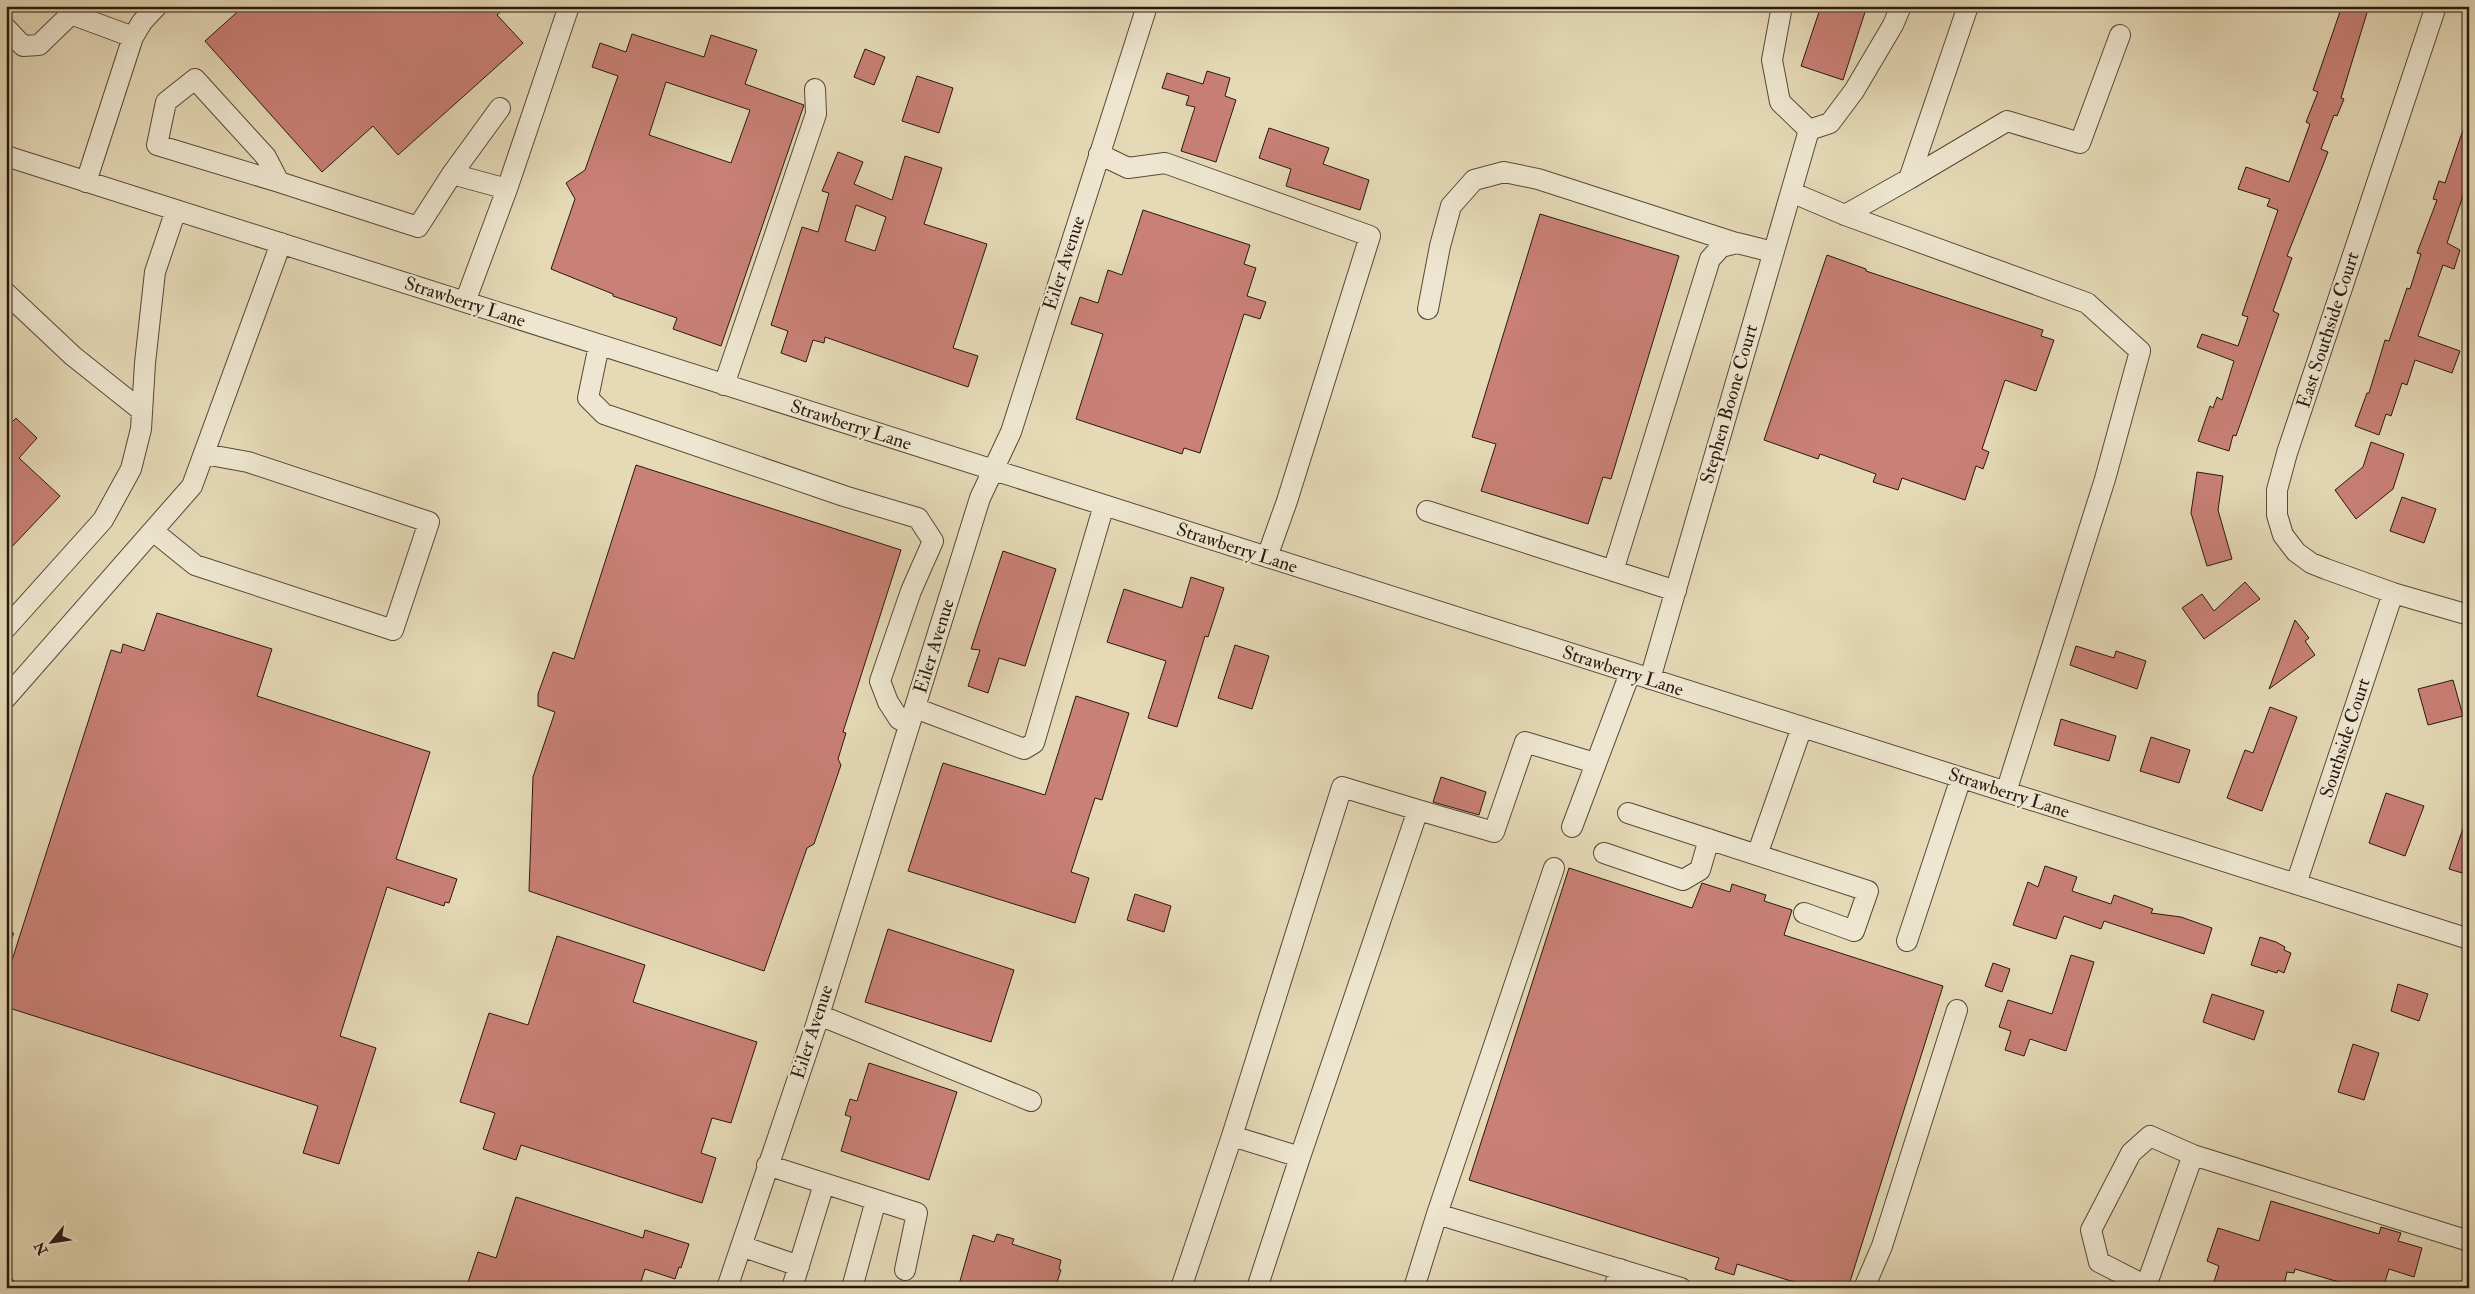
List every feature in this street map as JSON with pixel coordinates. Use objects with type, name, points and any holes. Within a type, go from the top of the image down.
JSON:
[{"type":"street","points":[[86,182],[133,37],[142,22],[157,6]]},
{"type":"street","points":[[464,302],[507,189],[569,6]]},
{"type":"street","name":"Eiler Avenue","points":[[727,1288],[819,1015],[980,498],[1011,432],[1147,6]]},
{"type":"street","points":[[1782,6],[1772,60],[1780,102],[1810,130],[1830,123],[1854,91],[1893,25],[1902,6]]},
{"type":"street","points":[[1909,179],[1968,6]]},
{"type":"street","name":"East Southside Court","points":[[2436,6],[2276,490],[2277,515],[2284,535],[2296,552],[2311,563],[2393,593],[2469,614]]},
{"type":"street","points":[[6,28],[23,46],[39,45],[68,10],[133,37]]},
{"type":"street","points":[[1845,215],[2007,121],[2080,143],[2120,35]]},
{"type":"street","points":[[279,182],[266,157],[195,79],[166,102],[157,145],[418,227],[452,174],[500,108]]},
{"type":"street","points":[[724,385],[816,114],[815,89]]},
{"type":"street","name":"Stephen Boone Court","points":[[1650,679],[1810,130]]},
{"type":"street","points":[[1099,154],[1128,168],[1165,163],[1370,236],[1287,500],[1267,557]]},
{"type":"street","name":"Strawberry Lane","points":[[6,156],[2469,938]]},
{"type":"street","points":[[1428,309],[1440,246],[1451,206],[1474,180],[1504,172],[1538,178],[1736,243],[1773,252]]},
{"type":"street","points":[[452,174],[507,189]]},
{"type":"street","points":[[1791,192],[1845,215],[2087,303],[2140,351],[2105,478],[2006,792]]},
{"type":"street","points":[[6,628],[102,520],[131,469],[141,429],[155,272],[176,210]]},
{"type":"street","points":[[6,698],[192,486],[281,243]]},
{"type":"street","points":[[1613,571],[1710,258],[1721,246],[1736,243]]},
{"type":"street","points":[[6,293],[73,356],[142,411]]},
{"type":"street","points":[[599,345],[588,398],[604,414],[844,496],[918,518],[933,541],[910,591],[880,681],[888,702],[899,719],[912,716],[1024,748],[1034,743],[1104,505]]},
{"type":"street","points":[[153,531],[195,565],[393,630],[429,522],[248,462],[204,454]]},
{"type":"street","points":[[1427,511],[1676,591]]},
{"type":"street","name":"Southside Court","points":[[2296,884],[2393,593]]},
{"type":"street","points":[[1572,827],[1630,673]]},
{"type":"street","points":[[1757,855],[1802,727]]},
{"type":"street","points":[[1181,1288],[1232,1136],[1342,787],[1494,832],[1525,742],[1595,763]]},
{"type":"street","points":[[1907,941],[1961,778]]},
{"type":"street","points":[[1257,1288],[1418,810]]},
{"type":"street","points":[[1628,813],[1868,891],[1854,931],[1804,913]]},
{"type":"street","points":[[1604,853],[1683,880],[1700,870],[1709,839]]},
{"type":"street","points":[[1414,1288],[1437,1214],[1554,868]]},
{"type":"street","points":[[1864,1288],[1882,1246],[1957,1010]]},
{"type":"street","points":[[819,1015],[1031,1101]]},
{"type":"street","points":[[1232,1136],[1300,1157]]},
{"type":"street","points":[[2193,1155],[2146,1286],[2099,1262],[2091,1230],[2131,1153],[2150,1136],[2193,1155],[2469,1241]]},
{"type":"street","points":[[767,1166],[917,1213],[905,1270]]},
{"type":"street","points":[[792,1288],[824,1184]]},
{"type":"street","points":[[852,1288],[876,1200]]},
{"type":"street","points":[[1437,1214],[1617,1279],[1680,1288]]},
{"type":"street","points":[[741,1246],[799,1266]]},
{"type":"building","points":[[244,6],[507,6],[497,15],[523,43],[398,155],[373,126],[322,172],[205,41]]},
{"type":"building","points":[[1821,6],[1867,6],[1843,80],[1801,66]]},
{"type":"building","points":[[2342,6],[2369,6],[2341,98],[2344,99],[2337,116],[2334,115],[2321,149],[2328,152],[2287,256],[2292,258],[2273,311],[2279,314],[2236,436],[2233,435],[2229,451],[2198,441],[2210,406],[2213,408],[2217,397],[2222,400],[2234,361],[2197,347],[2202,334],[2238,346],[2248,317],[2242,315],[2278,210],[2267,206],[2270,199],[2238,189],[2246,167],[2289,182],[2310,124],[2306,122],[2318,92],[2313,90]]},
{"type":"building","points":[[632,34],[704,57],[711,35],[757,50],[745,84],[804,105],[721,346],[673,329],[677,318],[613,296],[613,294],[551,269],[575,199],[566,183],[585,170],[618,76],[592,67],[600,43],[626,52]],"holes":[[[666,82],[750,110],[731,163],[649,135]]]},
{"type":"building","points":[[865,49],[885,57],[874,85],[854,77]]},
{"type":"building","points":[[1207,71],[1230,78],[1225,96],[1236,100],[1216,162],[1181,151],[1195,107],[1186,105],[1189,96],[1162,88],[1167,73],[1203,84]]},
{"type":"building","points":[[917,76],[953,88],[939,133],[902,121]]},
{"type":"building","points":[[2466,121],[2469,121],[2469,178],[2447,243],[2460,250],[2454,269],[2443,265],[2418,336],[2460,351],[2452,373],[2415,360],[2407,385],[2402,383],[2391,416],[2386,414],[2379,435],[2355,426],[2367,393],[2369,393],[2385,340],[2389,341],[2407,288],[2410,289],[2421,254],[2417,253],[2437,200],[2433,199],[2439,181],[2445,183]]},
{"type":"building","points":[[1269,128],[1329,148],[1323,164],[1369,180],[1360,210],[1286,186],[1291,169],[1259,158]]},
{"type":"building","points":[[838,152],[863,162],[854,184],[892,200],[905,156],[942,168],[924,224],[987,244],[953,348],[978,356],[968,387],[825,337],[824,343],[813,340],[806,362],[781,353],[788,331],[771,325],[802,227],[818,232],[829,193],[822,191]],"holes":[[[856,205],[886,217],[875,251],[845,241]]]},
{"type":"building","points":[[1143,210],[1250,245],[1244,264],[1256,268],[1247,296],[1266,302],[1260,319],[1244,314],[1200,453],[1184,448],[1182,454],[1076,419],[1103,334],[1071,324],[1080,297],[1098,303],[1108,270],[1122,275]]},
{"type":"building","points":[[1540,214],[1679,256],[1611,479],[1603,477],[1588,524],[1481,491],[1496,444],[1472,437]]},
{"type":"building","points":[[1827,255],[1866,269],[1866,271],[2043,330],[2041,336],[2054,340],[2036,391],[2005,380],[1982,449],[1989,452],[1983,469],[1976,466],[1965,500],[1902,478],[1898,490],[1873,482],[1876,474],[1820,454],[1818,459],[1764,440]]},
{"type":"building","points":[[16,418],[37,438],[19,458],[60,496],[6,553],[6,428]]},
{"type":"building","points":[[2371,442],[2404,454],[2393,489],[2356,519],[2335,490],[2363,467]]},
{"type":"building","points":[[636,465],[901,550],[843,732],[846,733],[838,759],[841,765],[814,844],[807,848],[764,971],[529,891],[533,777],[555,712],[538,706],[538,694],[553,652],[574,659]]},
{"type":"building","points":[[2197,472],[2223,476],[2218,510],[2232,559],[2207,566],[2191,513]]},
{"type":"building","points":[[2402,497],[2436,509],[2424,543],[2390,531]]},
{"type":"building","points":[[1003,551],[1056,569],[1025,666],[999,658],[988,693],[968,686],[980,650],[971,649]]},
{"type":"building","points":[[1191,577],[1224,588],[1208,637],[1205,636],[1177,727],[1148,718],[1166,661],[1107,642],[1124,589],[1182,608]]},
{"type":"building","points":[[2245,582],[2260,599],[2204,639],[2182,608],[2202,594],[2214,611]]},
{"type":"building","points":[[157,613],[272,649],[257,696],[430,752],[396,859],[457,879],[449,903],[445,902],[444,906],[387,887],[340,1036],[376,1048],[339,1164],[303,1153],[318,1106],[6,1007],[6,979],[111,650],[121,653],[123,644],[144,651]]},
{"type":"building","points":[[2295,620],[2309,638],[2305,641],[2315,655],[2269,689]]},
{"type":"building","points":[[1235,645],[1269,656],[1252,709],[1218,698]]},
{"type":"building","points":[[2076,646],[2114,658],[2116,651],[2146,661],[2137,689],[2070,665]]},
{"type":"building","points":[[2453,680],[2463,716],[2428,725],[2418,689]]},
{"type":"building","points":[[1076,696],[1129,713],[1102,800],[1095,798],[1071,872],[1089,878],[1075,923],[908,871],[943,763],[1045,795]]},
{"type":"building","points":[[2270,707],[2297,717],[2262,811],[2227,798],[2245,750],[2253,753]]},
{"type":"building","points":[[2061,719],[2116,736],[2109,761],[2054,745]]},
{"type":"building","points":[[2151,737],[2190,750],[2179,783],[2140,771]]},
{"type":"building","points":[[1441,777],[1486,792],[1479,815],[1433,802]]},
{"type":"building","points":[[2386,793],[2424,806],[2405,856],[2369,843]]},
{"type":"building","points":[[2466,820],[2469,820],[2469,875],[2449,869]]},
{"type":"building","points":[[2045,866],[2077,877],[2072,891],[2111,904],[2114,895],[2153,909],[2151,913],[2181,917],[2212,928],[2204,954],[2104,921],[2101,929],[2064,916],[2056,939],[2013,925],[2028,882],[2038,887]]},
{"type":"building","points":[[1569,868],[1692,908],[1702,883],[1730,892],[1732,884],[1766,895],[1764,901],[1792,910],[1784,935],[1943,986],[1848,1288],[1813,1288],[1737,1264],[1734,1275],[1715,1269],[1719,1258],[1469,1180]]},
{"type":"building","points":[[1135,894],[1171,906],[1164,932],[1127,920]]},
{"type":"building","points":[[888,929],[1014,970],[991,1042],[865,1002]]},
{"type":"building","points":[[557,936],[645,965],[633,1002],[757,1042],[731,1123],[712,1118],[701,1153],[716,1158],[702,1203],[521,1145],[516,1160],[483,1149],[495,1113],[460,1102],[489,1013],[528,1025]]},
{"type":"building","points":[[2260,937],[2276,942],[2285,947],[2284,950],[2291,953],[2284,973],[2278,970],[2277,973],[2251,965]]},
{"type":"building","points":[[2071,955],[2094,962],[2066,1051],[2030,1039],[2024,1056],[2005,1050],[2011,1031],[1999,1027],[2008,1000],[2052,1014]]},
{"type":"building","points":[[1993,963],[2010,969],[2002,992],[1985,986]]},
{"type":"building","points":[[2398,984],[2428,994],[2419,1021],[2391,1011]]},
{"type":"building","points":[[2212,994],[2264,1011],[2254,1040],[2203,1022]]},
{"type":"building","points":[[2353,1044],[2379,1053],[2364,1100],[2338,1092]]},
{"type":"building","points":[[869,1063],[957,1092],[929,1180],[841,1151],[851,1117],[845,1115],[850,1099],[857,1101]]},
{"type":"building","points":[[516,1197],[643,1238],[645,1230],[689,1244],[681,1268],[679,1267],[675,1279],[645,1269],[639,1288],[466,1288],[478,1252],[496,1258]]},
{"type":"building","points":[[2271,1201],[2379,1234],[2381,1227],[2401,1233],[2398,1241],[2422,1248],[2414,1277],[2389,1269],[2383,1288],[2359,1288],[2295,1269],[2294,1273],[2287,1272],[2283,1288],[2212,1288],[2219,1266],[2207,1261],[2218,1228],[2259,1241]]},
{"type":"building","points":[[997,1234],[1014,1239],[1012,1244],[1061,1260],[1059,1269],[1061,1270],[1055,1288],[958,1288],[973,1235],[994,1242]]},
{"type":"railway","points":[[6,948],[11,934]]},
{"type":"railway","points":[[6,1273],[15,1288]]}]
